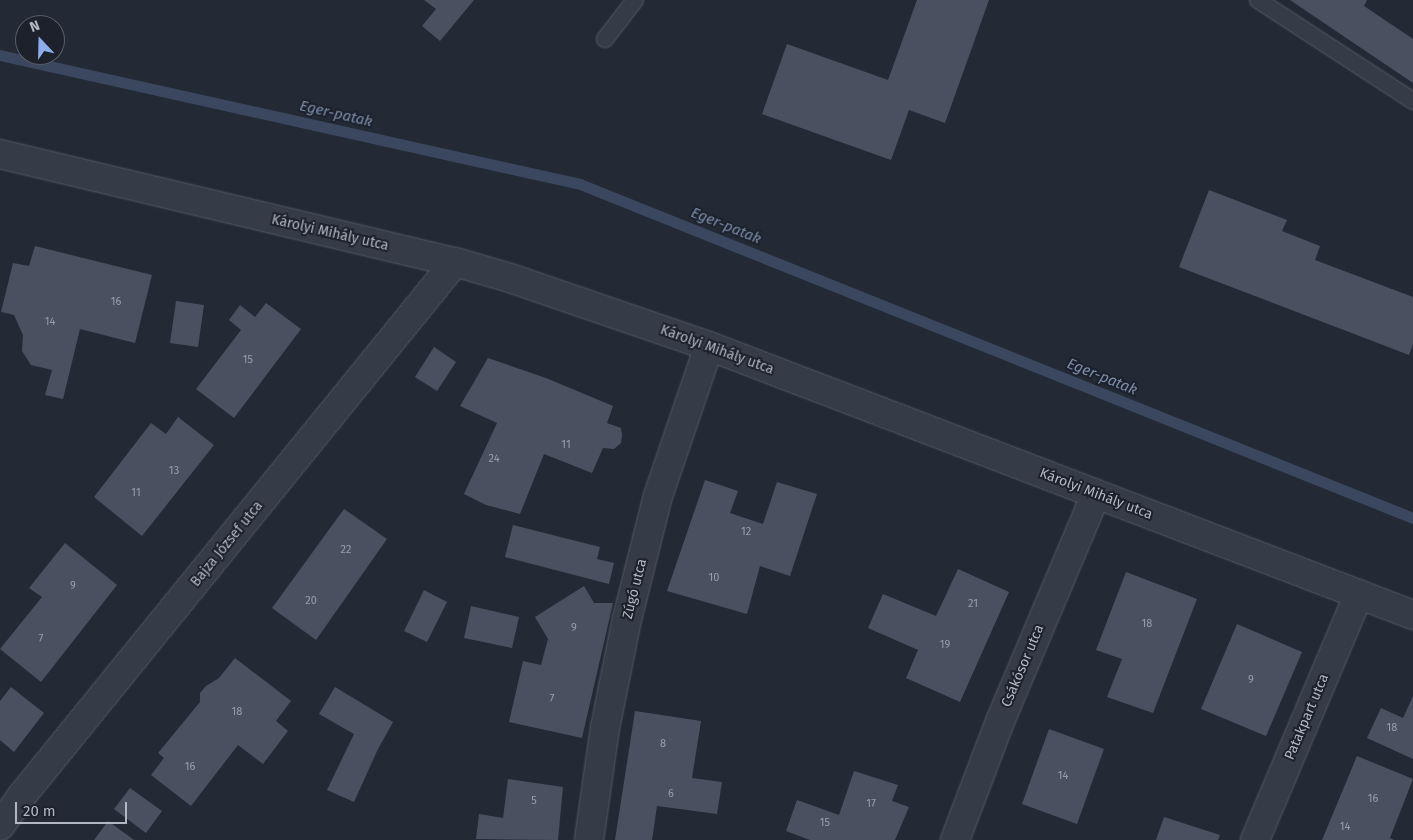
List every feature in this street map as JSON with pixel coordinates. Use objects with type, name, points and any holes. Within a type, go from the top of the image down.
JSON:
[{"type":"street","name":"Károlyi Mihály utca","points":[[0,154],[455,262],[510,278],[709,346],[1413,615]]},
{"type":"street","name":"Bajza József utca","points":[[0,826],[33,782],[455,262]]},
{"type":"street","name":"Zúgó utca","points":[[589,840],[605,728],[627,619],[658,496],[709,346]]},
{"type":"street","name":"Csákósor utca","points":[[955,840],[1001,719],[1096,494]]},
{"type":"street","name":"Patakpart utca","points":[[1255,840],[1359,594]]},
{"type":"lane","points":[[604,39],[635,0]]},
{"type":"lane","points":[[1258,0],[1413,102]]},
{"type":"building","points":[[424,0],[474,0],[440,41],[422,26],[436,9]]},
{"type":"building","points":[[917,0],[989,0],[945,123],[909,110],[891,160],[762,114],[787,44],[888,80]]},
{"type":"building","points":[[1290,0],[1367,0],[1364,6],[1413,39],[1413,83]]},
{"type":"building","points":[[1209,190],[1287,220],[1282,231],[1320,246],[1315,260],[1413,297],[1413,344],[1409,355],[1179,267]]},
{"type":"building","points":[[35,246],[152,275],[135,343],[80,329],[63,399],[45,395],[52,370],[31,365],[22,351],[23,335],[14,315],[1,312],[13,263],[29,266]]},
{"type":"building","points":[[176,301],[204,305],[198,347],[170,343]]},
{"type":"building","points":[[266,303],[301,329],[234,418],[196,389],[241,330],[229,320],[240,305],[255,317]]},
{"type":"building","points":[[434,347],[456,362],[437,391],[415,377]]},
{"type":"building","points":[[488,358],[546,378],[613,406],[607,423],[621,428],[621,443],[614,449],[603,448],[592,473],[544,454],[520,514],[486,505],[464,494],[497,423],[460,406]]},
{"type":"building","points":[[178,417],[214,445],[142,536],[94,497],[151,423],[166,434]]},
{"type":"building","points":[[705,480],[738,491],[730,513],[763,524],[777,482],[817,494],[790,576],[760,566],[747,614],[667,591]]},
{"type":"building","points":[[344,509],[387,539],[316,640],[272,608]]},
{"type":"building","points":[[513,525],[600,547],[597,559],[614,563],[609,584],[505,557]]},
{"type":"building","points":[[65,543],[117,585],[41,682],[0,649],[42,597],[29,588]]},
{"type":"building","points":[[958,569],[1009,592],[960,702],[906,678],[918,650],[868,628],[883,594],[936,616]]},
{"type":"building","points":[[1126,572],[1197,599],[1153,713],[1107,697],[1122,659],[1096,650]]},
{"type":"building","points":[[584,586],[594,603],[613,603],[582,738],[509,722],[523,661],[541,665],[548,639],[535,617]]},
{"type":"building","points":[[424,590],[447,602],[427,642],[404,631]]},
{"type":"building","points":[[471,606],[519,617],[512,648],[464,638]]},
{"type":"building","points":[[1237,624],[1302,652],[1266,736],[1201,709]]},
{"type":"building","points":[[235,658],[291,701],[276,721],[288,731],[263,764],[238,745],[191,806],[151,775],[164,758],[158,753],[200,702],[200,693],[206,686],[219,678]]},
{"type":"building","points":[[11,687],[44,713],[14,752],[0,740],[0,701]]},
{"type":"building","points":[[335,687],[393,722],[378,749],[354,802],[327,790],[354,734],[319,714]]},
{"type":"building","points":[[1413,696],[1413,759],[1367,738],[1381,708],[1403,718]]},
{"type":"building","points":[[635,711],[701,721],[692,778],[722,782],[717,814],[657,806],[652,840],[615,840]]},
{"type":"building","points":[[1049,729],[1104,749],[1077,824],[1022,804]]},
{"type":"building","points":[[1357,756],[1413,779],[1390,838],[1394,840],[1322,840]]},
{"type":"building","points":[[854,771],[898,785],[892,801],[909,807],[895,840],[810,840],[786,831],[797,800],[839,815]]},
{"type":"building","points":[[508,779],[563,787],[558,840],[476,839],[479,814],[503,818]]},
{"type":"building","points":[[130,788],[162,811],[146,833],[114,809]]},
{"type":"building","points":[[1164,817],[1220,835],[1218,840],[1156,840]]},
{"type":"building","points":[[108,821],[134,840],[94,840]]},
{"type":"waterway","name":"Eger-patak","points":[[0,55],[580,184],[1413,518]]}]
